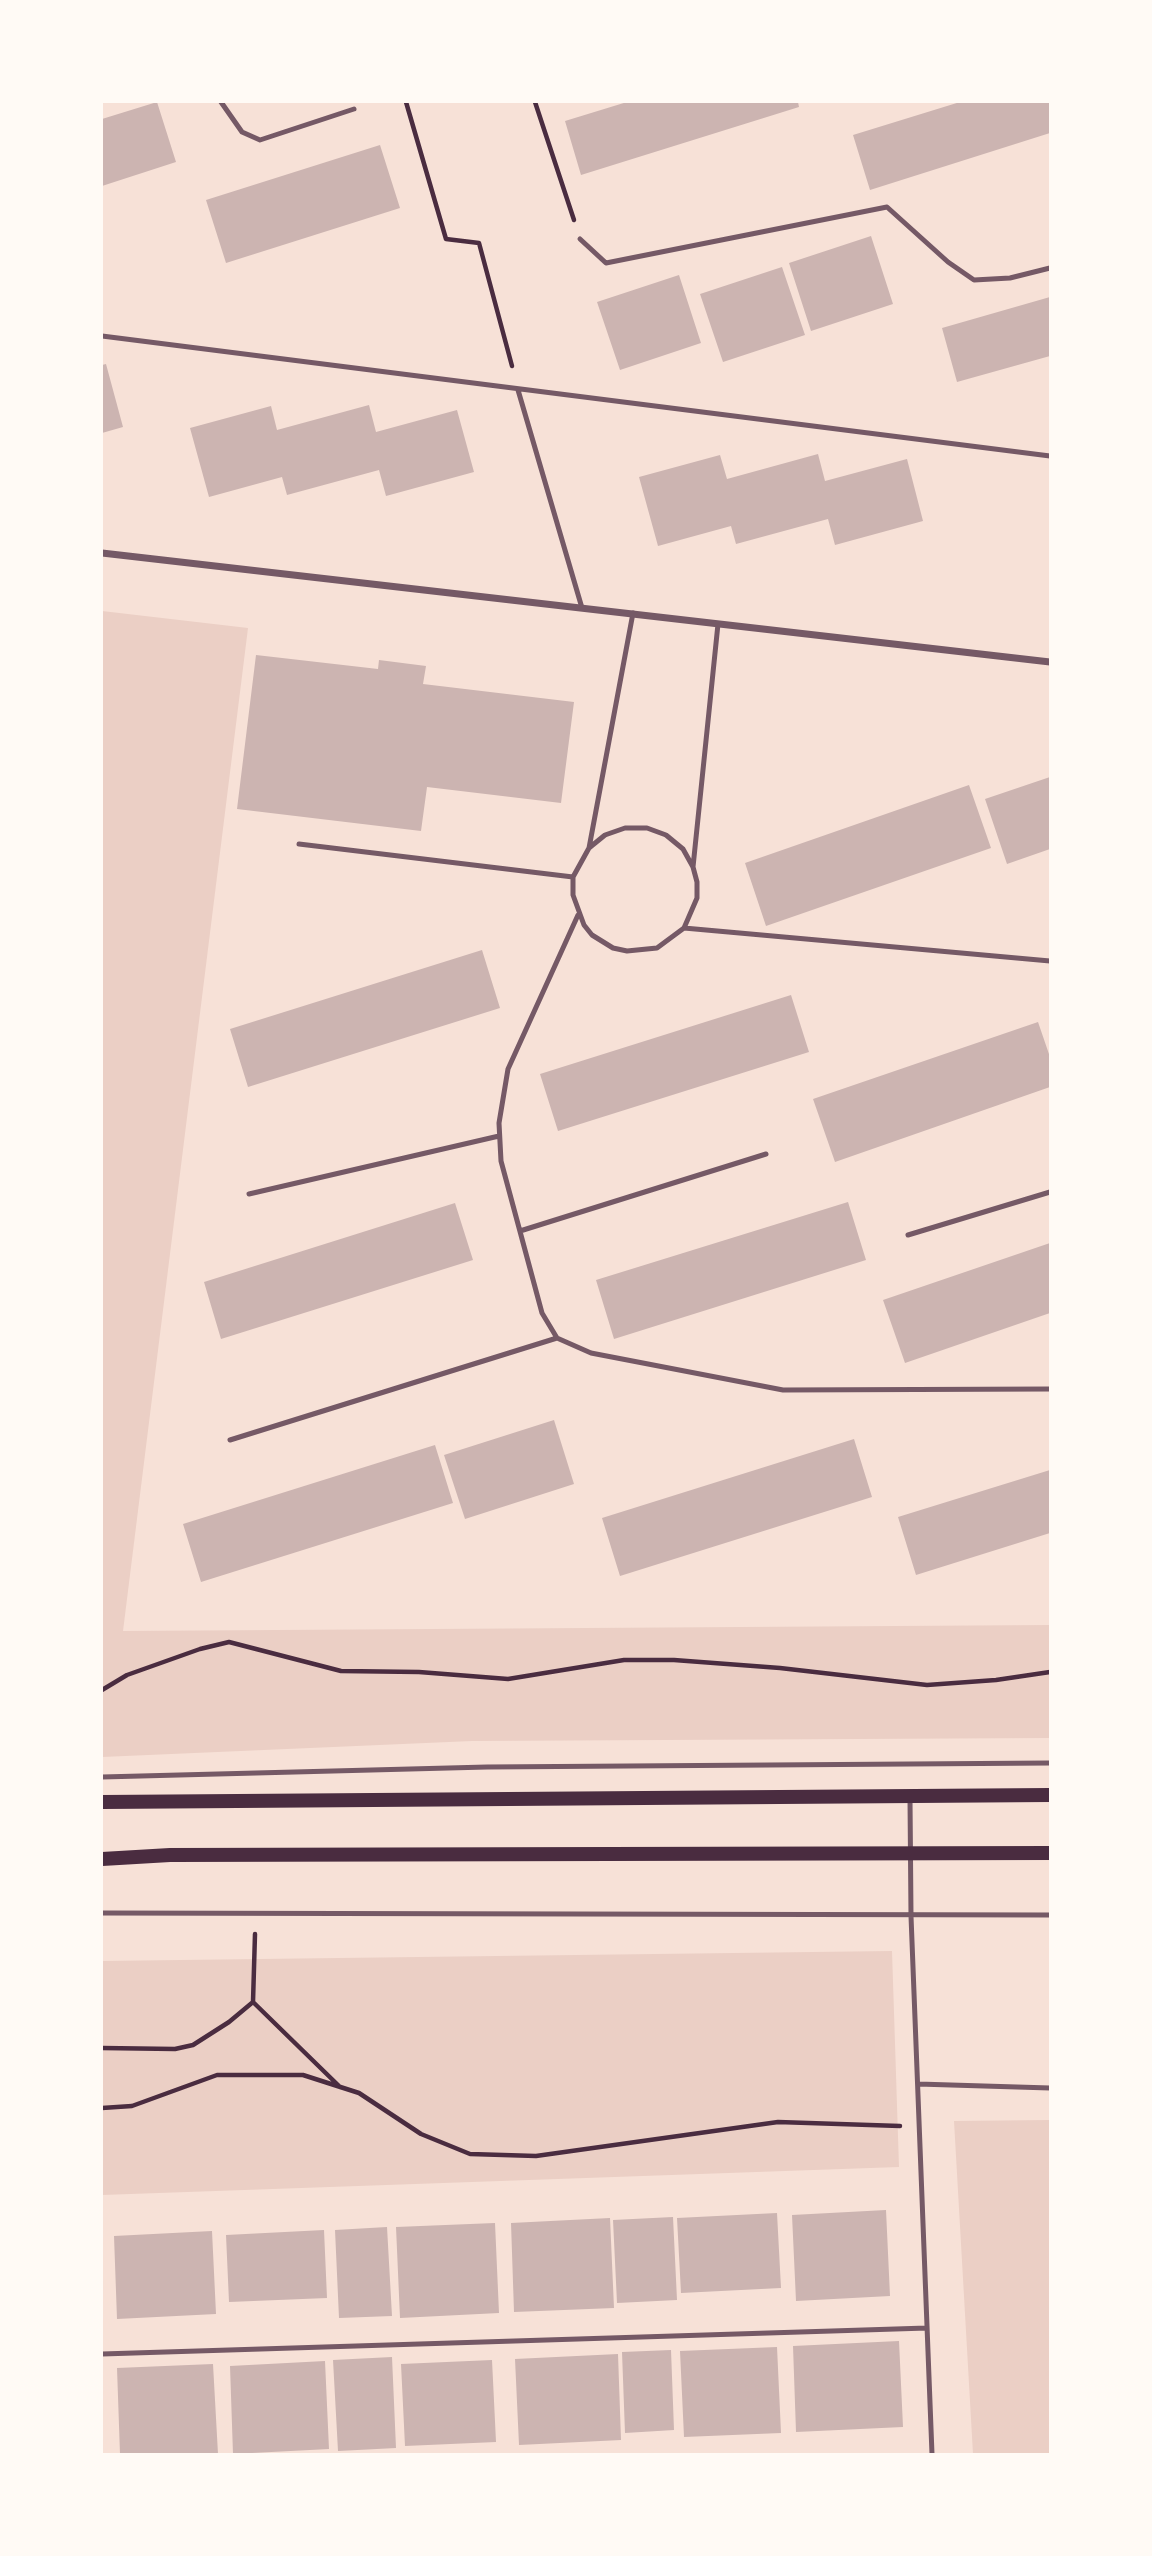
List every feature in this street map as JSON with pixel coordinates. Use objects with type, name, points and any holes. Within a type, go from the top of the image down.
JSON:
[{"type":"main road","points":[[102,1802],[1051,1795]]},
{"type":"main road","points":[[102,1859],[170,1855],[1051,1853]]},
{"type":"street","points":[[102,552],[1051,662]]},
{"type":"lane","points":[[222,102],[242,132],[260,140],[354,109]]},
{"type":"lane","points":[[580,239],[606,263],[887,207],[948,262],[974,280],[1010,278],[1051,268]]},
{"type":"lane","points":[[102,336],[1051,456]]},
{"type":"lane","points":[[518,390],[582,608]]},
{"type":"lane","points":[[634,614],[589,848],[573,877],[573,895],[578,915],[592,935],[601,942],[627,951],[657,948],[684,928],[697,898],[693,867],[718,624]]},
{"type":"lane","points":[[589,848],[605,835],[625,828],[646,828],[666,835],[683,849],[693,867]]},
{"type":"lane","points":[[299,844],[573,877]]},
{"type":"lane","points":[[578,915],[508,1069],[499,1136],[501,1161],[542,1313],[557,1338],[591,1353],[783,1390],[1051,1388]]},
{"type":"lane","points":[[684,928],[1051,961]]},
{"type":"lane","points":[[249,1194],[499,1136]]},
{"type":"lane","points":[[520,1231],[766,1154]]},
{"type":"lane","points":[[908,1235],[1051,1192]]},
{"type":"lane","points":[[230,1440],[557,1338]]},
{"type":"lane","points":[[102,1777],[487,1767],[1051,1763]]},
{"type":"lane","points":[[910,1796],[911,1916],[932,2455]]},
{"type":"lane","points":[[102,1913],[1051,1915]]},
{"type":"lane","points":[[918,2084],[1051,2088]]},
{"type":"lane","points":[[102,2354],[927,2328]]},
{"type":"path","points":[[407,102],[446,239],[479,243],[518,390]]},
{"type":"path","points":[[535,102],[580,239]]},
{"type":"path","points":[[102,1690],[127,1675],[200,1649],[229,1642],[341,1671],[419,1672],[508,1679],[624,1660],[674,1660],[780,1668],[927,1685],[996,1681],[1051,1672]]},
{"type":"path","points":[[102,2048],[175,2049],[193,2045],[229,2022],[253,2001],[256,1914]]},
{"type":"path","points":[[253,2001],[340,2087]]},
{"type":"path","points":[[102,2108],[132,2106],[217,2075],[303,2076],[359,2093],[421,2134],[470,2154],[536,2156],[778,2122],[920,2127]]},
{"type":"shaded area","points":[[102,611],[248,628],[123,1631],[1050,1625],[1050,1738],[472,1741],[102,1757]]},
{"type":"shaded area","points":[[892,1951],[899,2167],[102,2195],[102,1961]]},
{"type":"shaded area","points":[[1050,2120],[1050,2454],[973,2454],[954,2121]]},
{"type":"building","points":[[157,102],[176,162],[102,186],[102,119]]},
{"type":"building","points":[[627,102],[798,102],[799,107],[581,175],[565,121]]},
{"type":"building","points":[[960,102],[1050,102],[1050,133],[870,190],[853,135]]},
{"type":"building","points":[[380,145],[400,208],[226,263],[206,200]]},
{"type":"building","points":[[871,236],[893,304],[811,331],[789,263]]},
{"type":"building","points":[[782,267],[805,335],[723,362],[700,294]]},
{"type":"building","points":[[679,275],[701,343],[620,370],[597,302]]},
{"type":"building","points":[[1050,297],[1050,356],[957,382],[942,328]]},
{"type":"building","points":[[106,364],[123,427],[102,433],[102,365]]},
{"type":"building","points":[[369,405],[376,432],[457,410],[474,472],[386,496],[379,470],[287,495],[282,477],[209,497],[190,428],[271,406],[277,430]]},
{"type":"building","points":[[818,454],[825,481],[907,459],[923,521],[835,545],[828,519],[736,544],[731,526],[658,546],[639,477],[720,455],[727,479]]},
{"type":"building","points":[[256,655],[378,669],[379,660],[426,666],[423,684],[574,702],[561,803],[427,787],[421,831],[237,809]]},
{"type":"building","points":[[1050,777],[1050,849],[1007,864],[985,799]]},
{"type":"building","points":[[969,785],[991,848],[766,926],[745,863]]},
{"type":"building","points":[[482,950],[500,1008],[248,1087],[230,1029]]},
{"type":"building","points":[[791,995],[809,1052],[558,1131],[540,1074]]},
{"type":"building","points":[[1038,1022],[1050,1057],[1050,1087],[835,1162],[813,1099]]},
{"type":"building","points":[[848,1202],[866,1260],[614,1339],[596,1280]]},
{"type":"building","points":[[455,1203],[473,1260],[221,1339],[204,1282]]},
{"type":"building","points":[[1050,1243],[1050,1313],[905,1363],[883,1300]]},
{"type":"building","points":[[554,1420],[574,1484],[465,1519],[444,1455]]},
{"type":"building","points":[[854,1439],[872,1497],[620,1576],[602,1518]]},
{"type":"building","points":[[435,1445],[453,1503],[201,1582],[183,1524]]},
{"type":"building","points":[[1050,1470],[1050,1533],[916,1575],[898,1517]]},
{"type":"building","points":[[886,2210],[890,2296],[796,2301],[792,2215]]},
{"type":"building","points":[[777,2213],[781,2288],[681,2293],[677,2218]]},
{"type":"building","points":[[673,2217],[677,2300],[617,2303],[613,2220]]},
{"type":"building","points":[[610,2218],[614,2308],[514,2312],[511,2223]]},
{"type":"building","points":[[495,2223],[499,2313],[400,2318],[396,2227]]},
{"type":"building","points":[[387,2227],[392,2316],[339,2318],[335,2230]]},
{"type":"building","points":[[324,2230],[327,2298],[229,2302],[226,2235]]},
{"type":"building","points":[[212,2231],[216,2314],[117,2319],[114,2236]]},
{"type":"building","points":[[899,2341],[903,2427],[796,2432],[793,2346]]},
{"type":"building","points":[[777,2347],[781,2433],[684,2437],[680,2351]]},
{"type":"building","points":[[671,2350],[674,2430],[625,2433],[622,2352]]},
{"type":"building","points":[[618,2354],[621,2440],[519,2445],[515,2359]]},
{"type":"building","points":[[392,2357],[396,2448],[338,2451],[333,2360]]},
{"type":"building","points":[[492,2360],[496,2442],[405,2446],[401,2364]]},
{"type":"building","points":[[325,2361],[329,2449],[233,2454],[230,2366]]},
{"type":"building","points":[[213,2364],[218,2454],[120,2454],[117,2368]]}]
